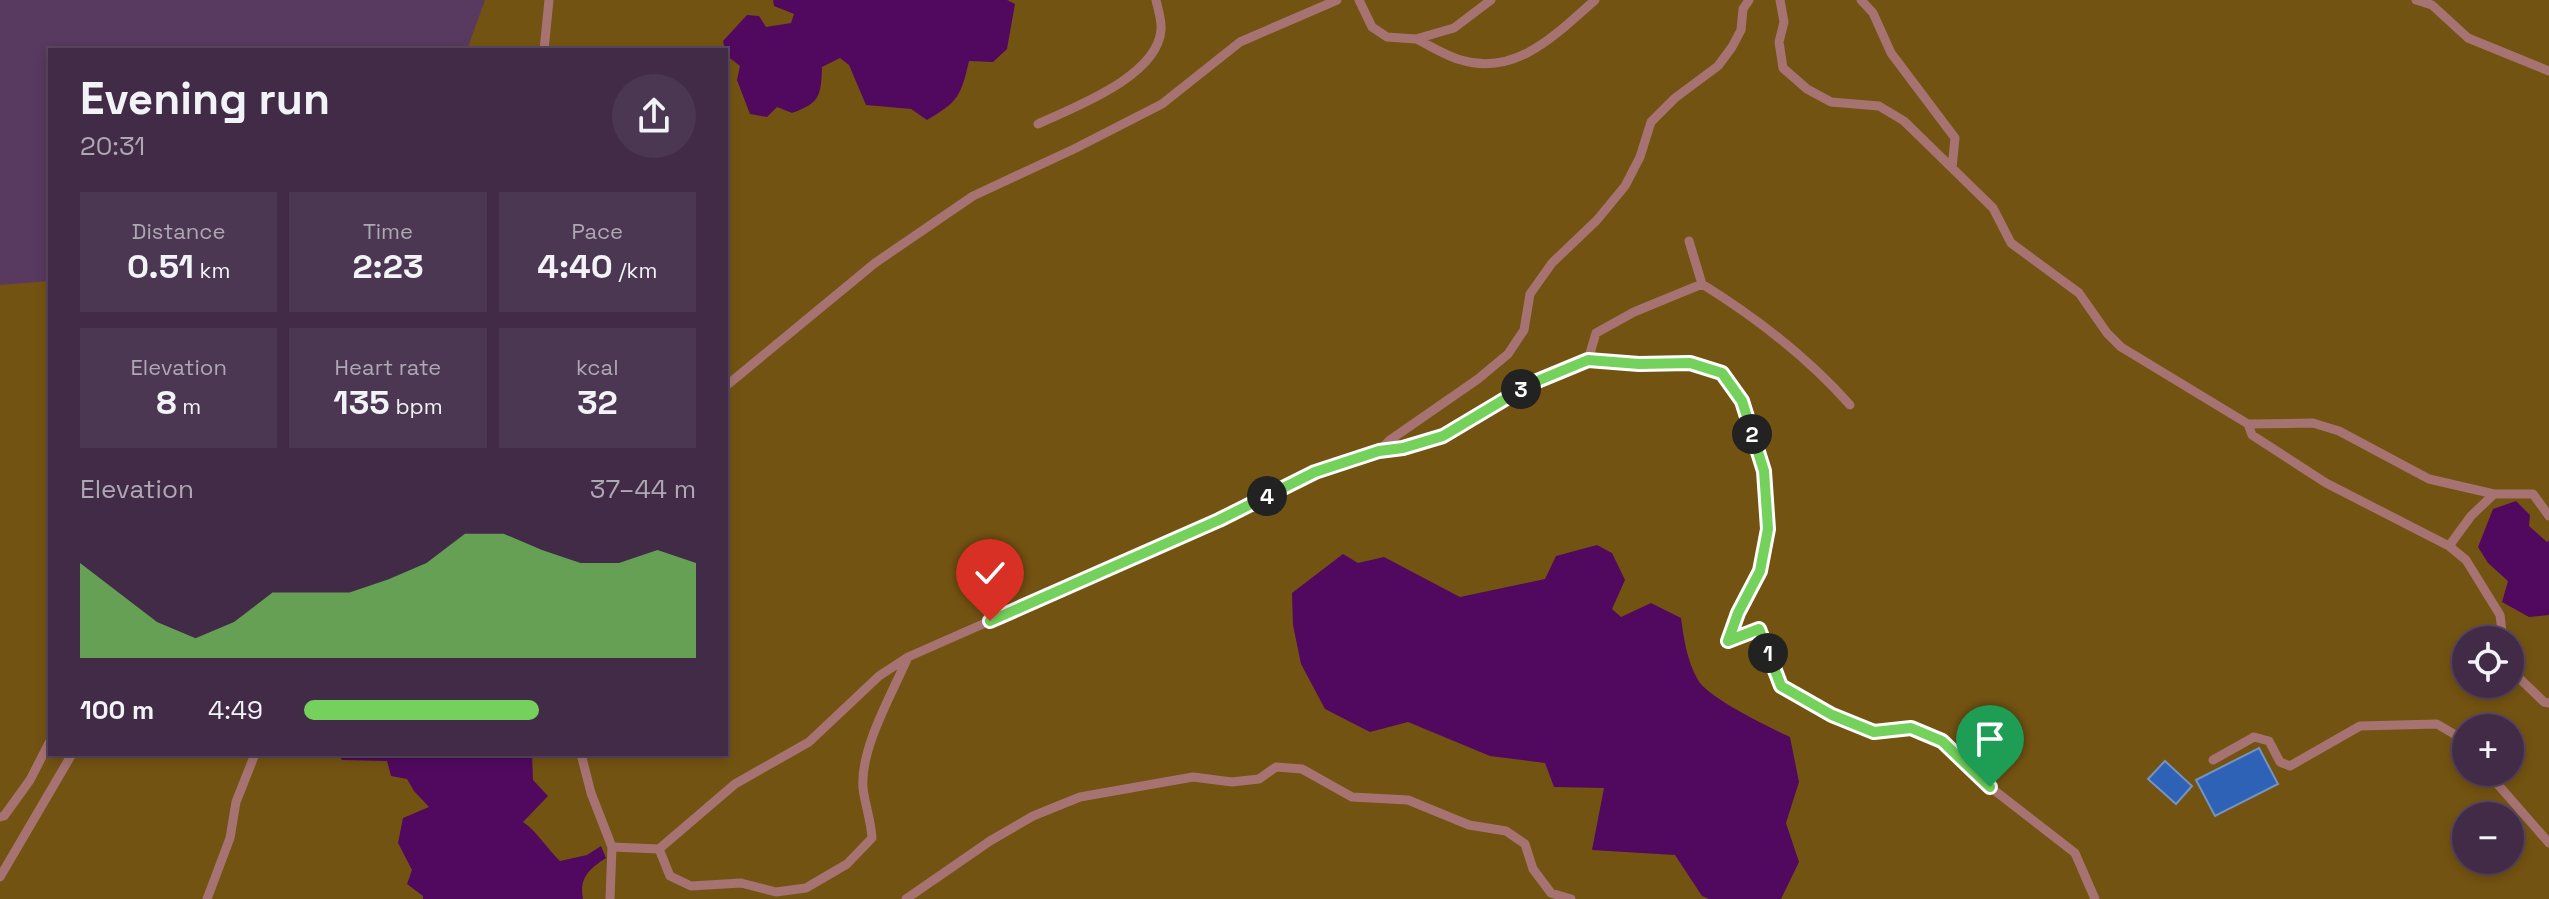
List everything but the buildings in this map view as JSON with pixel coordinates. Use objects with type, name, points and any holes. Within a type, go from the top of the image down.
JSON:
[{"type":"lane","points":[[544,48],[549,0]]},
{"type":"lane","points":[[1038,124],[1116,87],[1148,61],[1161,31],[1156,0]]},
{"type":"lane","points":[[728,384],[875,263],[973,196],[1162,104],[1240,42],[1337,0]]},
{"type":"lane","points":[[1359,0],[1372,27],[1387,37],[1416,39],[1454,28],[1485,2]]},
{"type":"lane","points":[[1416,39],[1462,61],[1500,65],[1541,47],[1595,0]]},
{"type":"lane","points":[[1379,451],[1508,354],[1524,330],[1530,294],[1552,263],[1597,220],[1625,186],[1640,157],[1651,122],[1675,98],[1718,66],[1741,30],[1743,9],[1749,0]]},
{"type":"lane","points":[[1780,0],[1784,22],[1779,42],[1783,68],[1807,89],[1831,102],[1879,106],[1904,121],[1993,208],[2011,243],[2079,293],[2107,333],[2121,347],[2248,424],[2313,423],[2339,431],[2429,479],[2494,494],[2533,494],[2549,516]]},
{"type":"lane","points":[[1861,0],[1873,13],[1891,53],[1955,138],[1952,168]]},
{"type":"lane","points":[[2416,0],[2432,5],[2468,38],[2549,71]]},
{"type":"lane","points":[[1689,241],[1702,284],[1772,332],[1818,369],[1850,405]]},
{"type":"lane","points":[[1588,360],[1596,333],[1634,312],[1702,284]]},
{"type":"lane","points":[[612,847],[659,849],[735,784],[809,742],[879,676],[908,657],[1219,520],[1315,472],[1379,451],[1403,448],[1443,436],[1530,384],[1588,360],[1639,364],[1690,363],[1722,373],[1742,401],[1764,471],[1768,529],[1760,571],[1738,613],[1728,641],[1759,629],[1781,686],[1832,715],[1874,732],[1911,728],[1942,741],[1990,787],[2075,853],[2095,899]]},
{"type":"lane","points":[[2248,424],[2252,435],[2304,470],[2449,546],[2466,560],[2500,615],[2501,626]]},
{"type":"lane","points":[[2449,546],[2471,516],[2494,494]]},
{"type":"lane","points":[[659,849],[670,876],[691,886],[741,883],[776,892],[806,888],[847,864],[872,838],[871,816],[863,790],[864,770],[871,745],[908,657]]},
{"type":"lane","points":[[2524,683],[2549,703]]},
{"type":"lane","points":[[2213,760],[2254,737],[2269,741],[2280,762],[2290,766],[2360,726],[2437,724],[2452,733]]},
{"type":"lane","points":[[0,817],[4,816],[30,780],[48,745]]},
{"type":"lane","points":[[0,877],[71,756]]},
{"type":"lane","points":[[207,899],[230,838],[236,802],[254,756]]},
{"type":"lane","points":[[582,756],[591,793],[612,847],[610,899]]},
{"type":"lane","points":[[906,899],[990,841],[1033,816],[1080,797],[1193,777],[1232,782],[1259,779],[1276,767],[1302,769],[1352,797],[1408,800],[1469,825],[1506,831],[1525,844],[1533,869],[1551,893],[1571,899]]},
{"type":"lane","points":[[2499,786],[2549,843]]},
{"type":"shaded area","points":[[485,0],[2549,0],[2549,899],[0,899],[0,285],[48,281],[48,756],[728,756],[728,48],[468,48]]},
{"type":"shaded area","points":[[773,0],[1007,0],[1015,4],[1007,49],[993,62],[969,61],[957,97],[927,120],[911,109],[866,105],[849,65],[840,58],[822,67],[819,92],[808,106],[792,113],[777,107],[767,117],[750,114],[737,80],[740,66],[728,57],[728,48],[724,48],[723,41],[747,15],[759,16],[766,27],[791,23],[794,14],[774,6]]},
{"type":"shaded area","points":[[2516,501],[2530,515],[2529,526],[2549,541],[2549,615],[2529,617],[2502,602],[2508,581],[2488,563],[2478,547],[2493,509]]},
{"type":"shaded area","points":[[1597,545],[1612,553],[1625,580],[1612,609],[1621,617],[1651,603],[1681,618],[1694,673],[1704,687],[1740,712],[1790,737],[1799,782],[1786,823],[1799,862],[1781,899],[1709,899],[1702,896],[1675,855],[1592,850],[1604,788],[1554,787],[1545,763],[1490,756],[1408,722],[1370,732],[1325,709],[1301,664],[1293,625],[1292,593],[1343,554],[1358,563],[1384,557],[1460,597],[1545,579],[1556,556]]},
{"type":"shaded area","points":[[339,756],[532,756],[533,780],[548,796],[523,822],[560,861],[587,855],[601,846],[606,858],[584,880],[583,899],[423,899],[407,884],[412,870],[398,843],[403,818],[429,807],[407,779],[391,776],[387,761],[342,760]]},
{"type":"route","points":[[990,621],[1219,520],[1315,472],[1379,451],[1403,448],[1443,436],[1530,384],[1588,360],[1639,364],[1690,363],[1722,373],[1742,401],[1764,471],[1768,529],[1760,571],[1738,613],[1728,641],[1759,629],[1781,686],[1832,715],[1874,732],[1911,728],[1942,741],[1990,787]]}]
